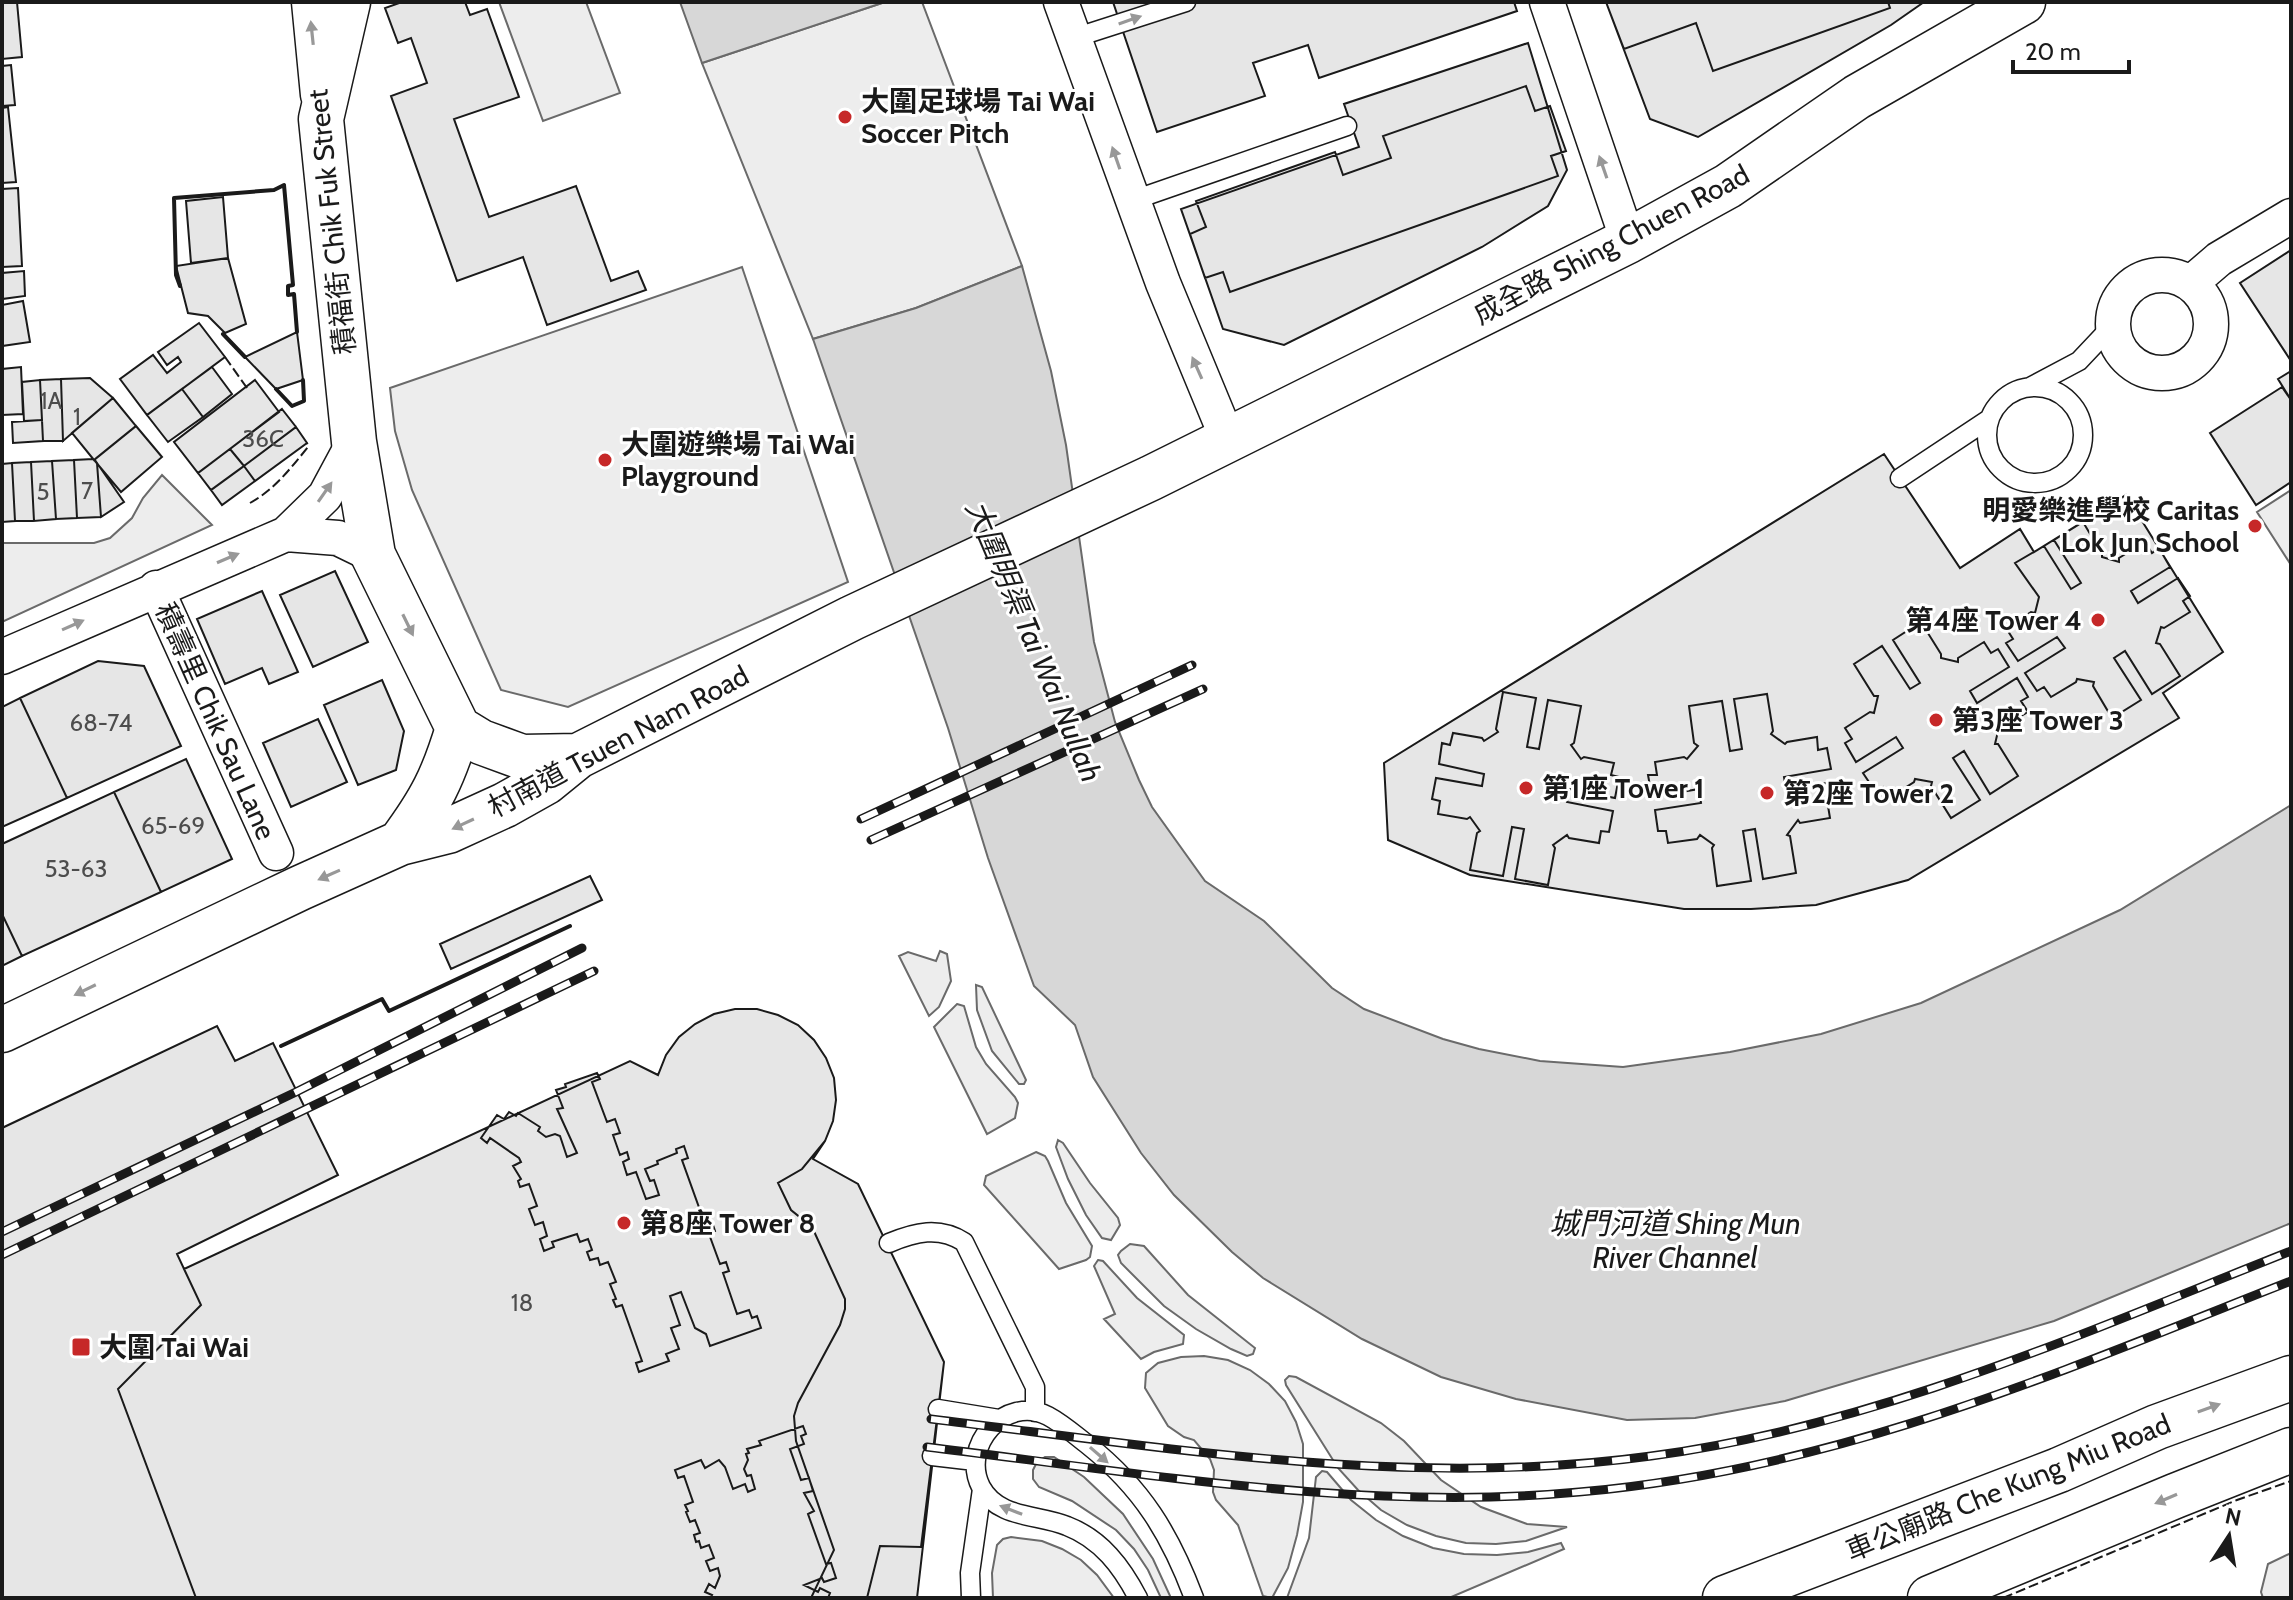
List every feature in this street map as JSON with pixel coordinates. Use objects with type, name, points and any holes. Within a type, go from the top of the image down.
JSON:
[{"type":"street","name":"積福街 Chik Fuk Street","points":[[309,2],[354,442],[373,555],[458,728]]},
{"type":"street","points":[[321,119],[348,2]]},
{"type":"street","points":[[1061,2],[1131,201],[1187,346],[1228,440]]},
{"type":"street","points":[[1547,2],[1628,241]]},
{"type":"street","name":"成全路 Shing Chuen Road","points":[[1228,440],[1628,241],[1728,186],[1857,97],[1988,14],[2023,2]]},
{"type":"street","points":[[2191,283],[2219,259],[2291,216]]},
{"type":"street","points":[[2161,274],[2191,283],[2203,295],[2210,310],[2212,326],[2209,343],[2199,357],[2186,368],[2162,373],[2138,367],[2120,350],[2112,326],[2120,296],[2145,277],[2161,274]]},
{"type":"street","name":"村南道 Tsuen Nam Road","points":[[2,1030],[400,843],[448,831],[505,805],[546,782],[578,756],[852,618],[1228,440]]},
{"type":"street","points":[[2,657],[286,534],[325,496],[354,442]]},
{"type":"street","points":[[286,534],[338,538],[373,555]]},
{"type":"street","name":"積壽里 Chik Sau Lane","points":[[156,588],[276,853]]},
{"type":"street","points":[[400,843],[430,804],[447,765],[458,728],[481,742],[522,757],[578,756]]},
{"type":"street","name":"車公廟路 Che Kung Miu Road","points":[[1725,1598],[2059,1470],[2157,1427],[2291,1378]]},
{"type":"street","points":[[1930,1598],[2291,1450]]},
{"type":"lane","points":[[1074,38],[1186,2]]},
{"type":"lane","points":[[1131,201],[1347,126]]},
{"type":"lane","points":[[2028,388],[2046,389],[2061,395],[2074,408],[2082,423],[2083,441],[2078,457],[2067,472],[2037,483],[2022,482],[1997,465],[1989,451],[1989,419],[1998,404],[2012,393],[2079,361],[2112,326]]},
{"type":"lane","points":[[1900,478],[1989,419]]},
{"type":"lane","points":[[889,1243],[931,1231],[951,1234],[964,1242],[1035,1387],[1035,1412]]},
{"type":"lane","points":[[938,1409],[999,1419]]},
{"type":"lane","points":[[1138,1598],[1127,1576],[1111,1556],[1091,1539],[1069,1526],[1004,1509],[991,1501],[976,1474],[975,1461],[979,1443],[999,1419],[1014,1413],[1045,1415],[1059,1423],[1128,1482],[1171,1541],[1194,1598]]},
{"type":"lane","points":[[932,1456],[975,1461]]},
{"type":"lane","points":[[971,1598],[970,1573],[982,1489]]},
{"type":"shaded area","points":[[499,2],[586,2],[620,93],[543,121]]},
{"type":"shaded area","name":"大圍足球場 Tai Wai Soccer Pitch","points":[[885,2],[922,2],[1022,266],[916,308],[813,339],[702,63]]},
{"type":"shaded area","name":"大圍遊樂場 Tai Wai Playground","points":[[742,267],[848,582],[568,707],[501,690],[412,490],[395,431],[390,388]]},
{"type":"shaded area","points":[[162,475],[212,525],[2,622],[2,543],[94,543],[110,538],[132,518],[143,498]]},
{"type":"shaded area","points":[[2291,490],[2291,565],[2257,512]]},
{"type":"shaded area","points":[[940,951],[947,954],[951,981],[939,1007],[929,1016],[899,956],[908,952],[936,961]]},
{"type":"shaded area","points":[[976,985],[982,987],[1026,1080],[1024,1084],[1019,1084],[992,1051],[977,1010]]},
{"type":"shaded area","points":[[957,1004],[964,1006],[976,1047],[986,1064],[1018,1103],[1015,1118],[987,1134],[934,1027]]},
{"type":"shaded area","points":[[1058,1140],[1118,1218],[1120,1225],[1111,1240],[1102,1238],[1086,1215],[1056,1147]]},
{"type":"shaded area","points":[[1036,1152],[1048,1161],[1066,1203],[1092,1246],[1090,1257],[1086,1260],[1059,1269],[984,1185],[986,1176]]},
{"type":"shaded area","points":[[1130,1244],[1144,1246],[1188,1295],[1255,1348],[1253,1354],[1247,1356],[1231,1349],[1164,1306],[1121,1263],[1118,1255]]},
{"type":"shaded area","points":[[1098,1260],[1103,1261],[1137,1298],[1184,1335],[1183,1344],[1141,1359],[1104,1319],[1115,1314],[1094,1266]]},
{"type":"shaded area","points":[[1204,1356],[1228,1360],[1250,1370],[1269,1384],[1285,1401],[1303,1444],[1303,1502],[1297,1535],[1288,1568],[1272,1598],[1263,1596],[1238,1525],[1216,1500],[1210,1459],[1194,1440],[1168,1426],[1145,1388],[1146,1373],[1158,1363],[1181,1357]]},
{"type":"shaded area","points":[[1289,1376],[1381,1423],[1404,1441],[1441,1480],[1481,1507],[1527,1524],[1567,1527],[1526,1541],[1496,1544],[1466,1543],[1407,1525],[1381,1510],[1338,1468],[1286,1385],[1285,1380]]},
{"type":"shaded area","points":[[1045,1457],[1054,1457],[1084,1477],[1123,1514],[1153,1559],[1171,1598],[1161,1598],[1148,1570],[1116,1530],[1072,1501],[1039,1487],[1033,1479],[1033,1470],[1037,1462]]},
{"type":"shaded area","points":[[1322,1471],[1327,1472],[1351,1500],[1376,1520],[1403,1536],[1433,1548],[1464,1554],[1497,1555],[1528,1552],[1561,1543],[1564,1549],[1449,1598],[1287,1598],[1309,1538],[1316,1477]]},
{"type":"shaded area","points":[[1011,1537],[1042,1541],[1081,1560],[1114,1598],[993,1598],[992,1573],[997,1545]]},
{"type":"shaded area","points":[[2291,1553],[2291,1598],[2263,1598],[2261,1592],[2268,1564]]},
{"type":"water","points":[[680,2],[885,2],[702,63]]},
{"type":"water","name":"城門河道 Shing Mun River Channel","points":[[1022,266],[1051,371],[1066,445],[1094,642],[1115,722],[1139,780],[1152,807],[1205,881],[1264,921],[1332,988],[1364,1009],[1443,1039],[1540,1061],[1623,1067],[1730,1052],[1821,1034],[1921,1003],[2120,910],[2291,805],[2291,1223],[2054,1321],[1785,1401],[1695,1418],[1627,1420],[1516,1399],[1441,1377],[1362,1339],[1263,1278],[1174,1195],[1141,1153],[1093,1077],[1075,1025],[1034,986],[813,339],[916,308]]},
{"type":"building","points":[[2,2],[17,2],[22,57],[2,59]]},
{"type":"building","points":[[402,2],[465,2],[470,15],[487,9],[519,97],[454,119],[489,217],[576,186],[611,281],[638,271],[646,290],[547,325],[523,257],[457,281],[391,96],[427,83],[411,38],[398,43],[385,8]]},
{"type":"building","points":[[1113,2],[1514,2],[1517,11],[1319,78],[1308,45],[1253,63],[1265,96],[1157,132]]},
{"type":"building","points":[[1606,2],[1888,2],[1890,8],[1713,71],[1696,23],[1624,49]]},
{"type":"building","points":[[1606,2],[1924,2],[1891,25],[1698,137],[1650,119]]},
{"type":"building","points":[[1528,43],[1567,170],[1548,206],[1482,247],[1284,345],[1223,329],[1181,209],[1359,147],[1344,104]]},
{"type":"building","points":[[11,65],[15,105],[2,106],[2,66]]},
{"type":"building","points":[[1526,86],[1535,111],[1550,106],[1566,151],[1551,156],[1558,176],[1230,292],[1223,272],[1205,278],[1190,234],[1206,227],[1196,201],[1335,152],[1343,175],[1391,158],[1383,136]]},
{"type":"building","points":[[8,107],[16,182],[2,183],[2,108]]},
{"type":"building","points":[[18,188],[22,266],[2,267],[2,189]]},
{"type":"building","points":[[223,197],[228,258],[191,263],[186,201]]},
{"type":"building","points":[[2291,250],[2291,361],[2240,283]]},
{"type":"building","points":[[228,258],[246,324],[225,333],[208,316],[188,313],[176,266]]},
{"type":"building","points":[[24,271],[25,296],[2,299],[2,273]]},
{"type":"building","points":[[23,301],[30,342],[2,346],[2,305]]},
{"type":"building","points":[[199,323],[225,357],[147,415],[120,379],[153,355],[167,373],[181,362],[178,357],[167,365],[158,352]]},
{"type":"building","points":[[297,332],[303,380],[276,389],[245,357]]},
{"type":"building","points":[[21,367],[23,414],[2,415],[2,369]]},
{"type":"building","points":[[212,367],[232,394],[203,417],[182,389]]},
{"type":"building","points":[[2291,371],[2291,400],[2278,379]]},
{"type":"building","points":[[90,378],[113,398],[63,441],[61,379]]},
{"type":"building","points":[[61,379],[63,441],[43,441],[40,380]]},
{"type":"building","points":[[40,380],[42,420],[24,421],[22,382]]},
{"type":"building","points":[[255,380],[279,412],[198,473],[174,442]]},
{"type":"building","points":[[2282,387],[2291,400],[2291,482],[2256,505],[2210,433]]},
{"type":"building","points":[[182,389],[203,417],[168,442],[147,415]]},
{"type":"building","points":[[113,398],[136,426],[94,460],[72,433]]},
{"type":"building","points":[[282,409],[296,427],[244,466],[230,449]]},
{"type":"building","points":[[42,420],[43,441],[13,443],[12,422]]},
{"type":"building","points":[[136,426],[162,457],[121,492],[94,460]]},
{"type":"building","points":[[296,427],[307,443],[255,481],[244,466]]},
{"type":"building","points":[[230,449],[244,466],[211,490],[198,473]]},
{"type":"building","points":[[1884,454],[1960,568],[2020,529],[2034,552],[2126,495],[2223,652],[2163,693],[2179,718],[1908,880],[1816,905],[1684,909],[1470,875],[1388,840],[1384,763]]},
{"type":"building","points":[[93,459],[97,463],[101,517],[77,518],[74,460]]},
{"type":"building","points":[[74,460],[77,518],[56,519],[52,461]]},
{"type":"building","points":[[52,461],[56,519],[34,521],[31,462]]},
{"type":"building","points":[[31,462],[34,521],[15,521],[12,463]]},
{"type":"building","points":[[12,463],[15,521],[2,522],[2,464]]},
{"type":"building","points":[[97,463],[124,502],[101,517]]},
{"type":"building","points":[[244,466],[255,481],[222,505],[211,490]]},
{"type":"building","name":"第4座 Tower 4","points":[[2083,522],[2102,557],[2119,562],[2119,558],[2145,542],[2152,553],[2159,548],[2170,567],[2131,591],[2138,603],[2178,578],[2190,596],[2183,601],[2190,612],[2161,627],[2156,643],[2160,644],[2180,676],[2152,694],[2125,651],[2114,658],[2141,700],[2112,718],[2093,686],[2094,682],[2077,679],[2051,697],[2044,687],[2037,691],[2025,673],[2065,648],[2057,637],[2018,661],[2006,643],[2013,639],[2006,628],[2031,612],[2035,613],[2039,597],[2015,563],[2044,546],[2071,589],[2081,583],[2054,540]]},
{"type":"building","points":[[335,571],[368,642],[313,667],[280,595]]},
{"type":"building","points":[[262,591],[298,672],[269,684],[262,668],[225,684],[197,619]]},
{"type":"building","name":"第3座 Tower 3","points":[[1921,622],[1941,658],[1958,662],[1958,658],[1984,642],[1991,653],[1998,649],[2009,667],[1970,691],[1977,703],[2017,678],[2028,697],[2021,701],[2028,712],[1999,727],[1995,744],[1998,744],[2018,776],[1990,794],[1964,751],[1953,758],[1980,800],[1951,818],[1931,786],[1932,782],[1915,779],[1889,798],[1883,787],[1875,791],[1863,773],[1903,748],[1896,737],[1856,762],[1845,743],[1852,739],[1845,728],[1870,712],[1874,713],[1878,696],[1874,696],[1854,664],[1882,646],[1910,689],[1920,683],[1893,640]]},
{"type":"building","points":[[98,661],[144,666],[181,746],[67,798],[20,698]]},
{"type":"building","points":[[382,680],[404,731],[396,770],[358,785],[324,705]]},
{"type":"building","name":"第1座 Tower 1","points":[[1503,692],[1536,698],[1527,747],[1539,749],[1548,700],[1581,706],[1574,743],[1571,745],[1581,759],[1614,763],[1611,775],[1619,777],[1615,798],[1569,789],[1567,802],[1613,811],[1609,832],[1601,831],[1599,843],[1569,838],[1567,835],[1553,845],[1548,885],[1515,879],[1524,829],[1512,827],[1503,876],[1470,870],[1477,833],[1480,831],[1470,817],[1438,814],[1440,801],[1432,799],[1436,778],[1482,786],[1484,774],[1439,764],[1442,743],[1450,745],[1453,733],[1482,738],[1484,741],[1498,732]]},
{"type":"building","name":"第2座 Tower 2","points":[[1767,694],[1771,734],[1785,744],[1817,737],[1818,750],[1827,748],[1831,769],[1784,777],[1786,790],[1833,782],[1836,804],[1828,806],[1830,818],[1800,823],[1798,820],[1787,835],[1790,836],[1796,873],[1763,879],[1755,829],[1743,831],[1751,881],[1717,886],[1714,845],[1700,835],[1697,839],[1668,843],[1666,831],[1658,831],[1655,810],[1701,803],[1699,789],[1652,797],[1648,775],[1657,775],[1655,762],[1687,759],[1698,746],[1694,743],[1689,706],[1722,701],[1730,751],[1742,749],[1734,699]]},
{"type":"building","points":[[20,698],[67,798],[2,827],[2,707]]},
{"type":"building","points":[[318,719],[347,782],[291,807],[263,743]]},
{"type":"building","points":[[186,759],[232,859],[161,892],[114,792]]},
{"type":"building","points":[[114,792],[161,892],[22,956],[2,914],[2,844]]},
{"type":"building","points":[[590,876],[602,900],[451,969],[440,944]]},
{"type":"building","points":[[2,914],[22,956],[2,966]]},
{"type":"building","points":[[735,1009],[757,1009],[798,1025],[814,1040],[834,1078],[836,1100],[833,1121],[825,1141],[802,1169],[778,1183],[791,1210],[812,1227],[845,1299],[840,1325],[794,1416],[796,1441],[834,1550],[811,1598],[196,1598],[118,1389],[201,1305],[184,1269],[630,1061],[658,1075],[666,1055],[679,1037],[714,1014]]},
{"type":"building","points":[[735,1009],[757,1009],[798,1025],[814,1040],[826,1058],[834,1078],[836,1100],[833,1121],[813,1159],[858,1184],[944,1362],[921,1547],[880,1546],[867,1598],[196,1598],[118,1389],[201,1305],[184,1269],[630,1061],[658,1075],[666,1055],[679,1037],[714,1014]]},
{"type":"building","points":[[735,1009],[757,1009],[798,1025],[814,1040],[826,1058],[834,1078],[836,1100],[833,1121],[813,1159],[858,1184],[944,1362],[917,1598],[196,1598],[118,1389],[201,1305],[184,1269],[630,1061],[658,1075],[666,1055],[679,1037],[714,1014]]},
{"type":"building","name":"大圍 Tai Wai","points":[[217,1026],[235,1061],[273,1043],[338,1175],[177,1254],[201,1305],[118,1389],[196,1598],[2,1598],[2,1128]]},
{"type":"building","name":"第8座 Tower 8","points":[[597,1073],[600,1079],[592,1082],[607,1122],[615,1119],[620,1133],[613,1135],[620,1155],[627,1152],[629,1159],[623,1162],[627,1175],[636,1172],[646,1199],[659,1195],[654,1180],[650,1181],[645,1169],[677,1153],[676,1149],[684,1146],[688,1158],[682,1160],[705,1224],[712,1222],[715,1231],[709,1234],[720,1264],[726,1262],[729,1271],[723,1273],[737,1314],[749,1310],[752,1318],[757,1316],[761,1328],[710,1346],[706,1334],[695,1328],[681,1292],[670,1296],[680,1325],[671,1328],[679,1349],[666,1354],[669,1361],[639,1372],[636,1363],[642,1361],[622,1305],[616,1307],[613,1300],[616,1299],[610,1284],[616,1282],[608,1262],[600,1265],[598,1258],[590,1260],[587,1252],[592,1250],[588,1239],[580,1242],[577,1234],[552,1242],[554,1247],[544,1251],[540,1239],[547,1236],[543,1222],[535,1225],[529,1209],[537,1206],[529,1184],[520,1187],[518,1181],[521,1179],[513,1166],[521,1162],[519,1158],[490,1138],[487,1143],[481,1138],[497,1115],[504,1119],[509,1112],[516,1116],[518,1113],[540,1127],[538,1131],[546,1137],[560,1136],[567,1157],[577,1153],[557,1109],[563,1108],[556,1090]]},
{"type":"building","points":[[803,1426],[806,1434],[801,1436],[804,1444],[790,1449],[801,1480],[809,1478],[813,1491],[804,1493],[814,1511],[808,1514],[826,1564],[831,1563],[836,1578],[824,1582],[822,1578],[804,1585],[818,1592],[820,1588],[830,1593],[828,1598],[710,1598],[712,1595],[705,1592],[709,1584],[715,1588],[720,1576],[718,1568],[710,1571],[706,1561],[714,1558],[709,1545],[701,1548],[699,1541],[696,1542],[694,1535],[700,1533],[695,1520],[690,1522],[685,1505],[693,1502],[684,1476],[678,1478],[675,1470],[701,1460],[705,1468],[719,1460],[733,1489],[745,1484],[748,1492],[755,1489],[751,1475],[747,1476],[744,1469],[748,1460],[747,1449],[761,1445],[759,1441]]},
{"type":"railway","points":[[861,819],[1192,665]]},
{"type":"railway","points":[[871,840],[1203,689]]},
{"type":"railway","points":[[2,1232],[296,1092],[582,948]]},
{"type":"railway","points":[[2,1255],[594,971]]},
{"type":"railway","points":[[931,1419],[1200,1452],[1380,1466],[1470,1468],[1561,1465],[1651,1456],[1734,1442],[1897,1400],[2056,1344],[2291,1251]]},
{"type":"railway","points":[[927,1447],[1171,1478],[1334,1493],[1498,1497],[1579,1492],[1673,1480],[1765,1463],[1855,1440],[2030,1383],[2291,1281]]},
{"type":"fence","points":[[225,357],[247,388]]},
{"type":"fence","points":[[250,503],[282,478],[308,447],[307,443]]},
{"type":"fence","points":[[2003,1598],[2237,1500],[2291,1481]]},
{"type":"wall","points":[[180,286],[176,275],[174,198],[274,190],[284,185],[293,285],[288,286],[288,295],[294,294],[297,332]]},
{"type":"wall","points":[[223,334],[245,357]]},
{"type":"wall","points":[[276,389],[292,406],[304,401],[303,380]]},
{"type":"wall","points":[[281,1046],[382,999],[389,1011],[570,926]]},
{"type":"place","name":"大圍足球場 Tai Wai Soccer Pitch","points":[[845,117]]},
{"type":"place","name":"大圍遊樂場 Tai Wai Playground","points":[[605,460]]},
{"type":"place","name":"明愛樂進學校 Caritas Lok Jun School","points":[[2255,526]]},
{"type":"place","name":"第4座 Tower 4","points":[[2098,620]]},
{"type":"place","name":"第3座 Tower 3","points":[[1936,720]]},
{"type":"place","name":"第1座 Tower 1","points":[[1526,788]]},
{"type":"place","name":"第2座 Tower 2","points":[[1767,793]]},
{"type":"place","name":"第8座 Tower 8","points":[[624,1223]]},
{"type":"place","name":"大圍 Tai Wai","points":[[81,1347]]},
{"type":"water label","name":"大圍明渠 Tai Wai Nullah","points":[[1034,641]]}]
